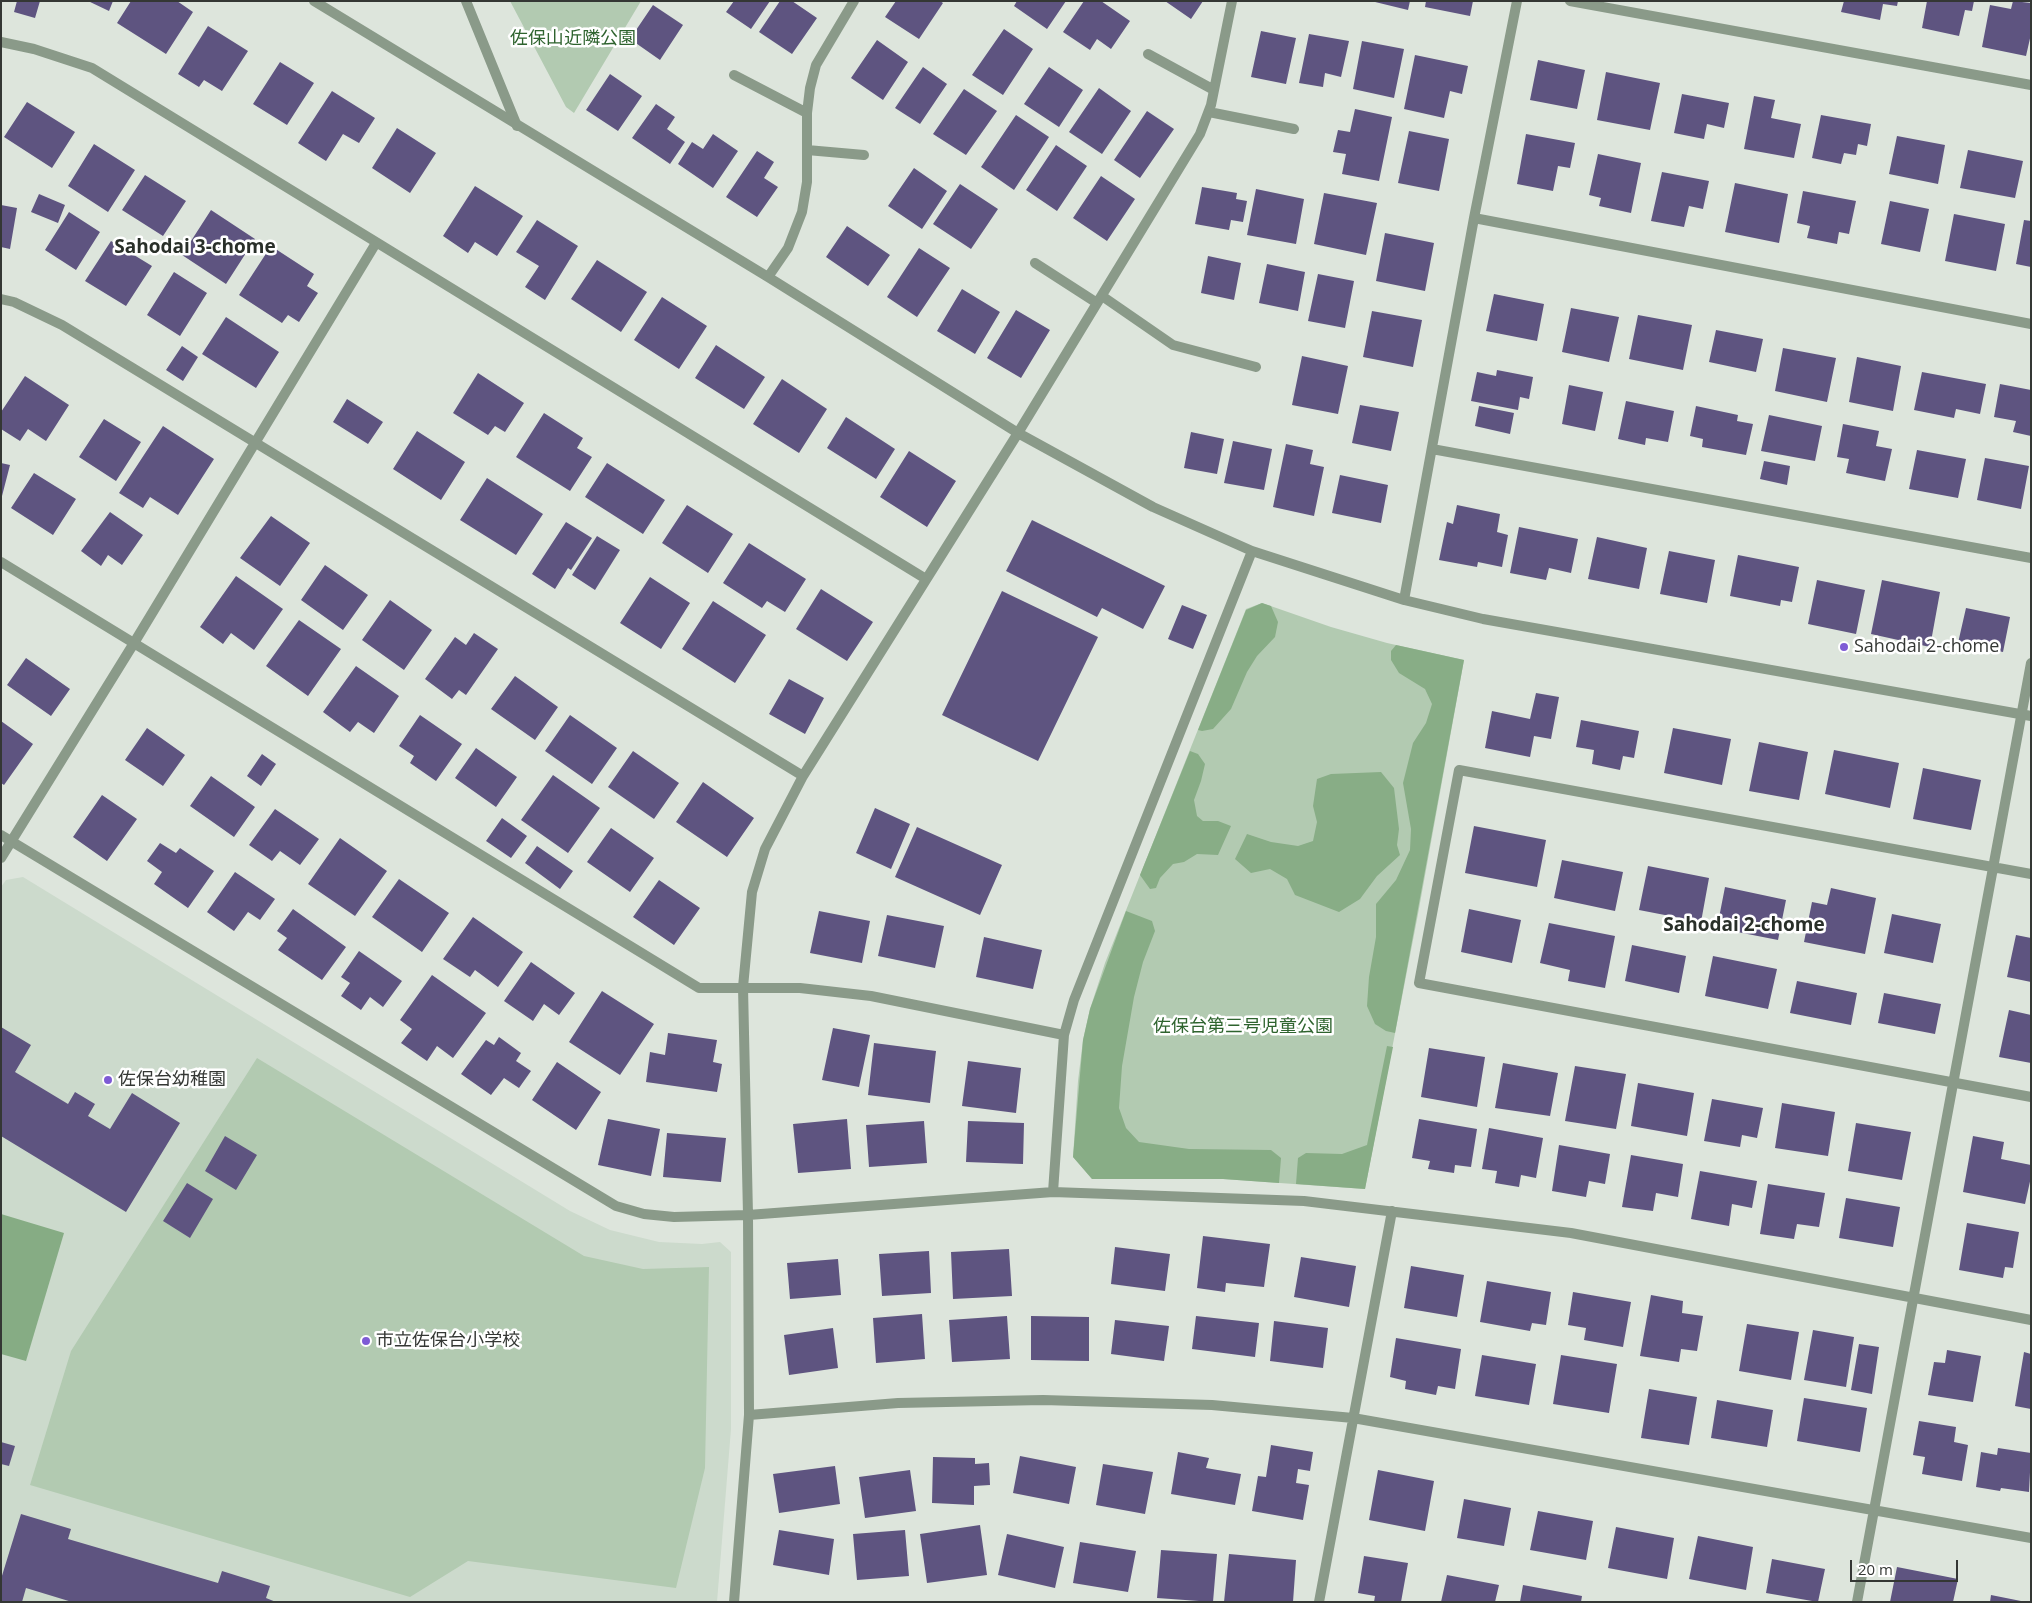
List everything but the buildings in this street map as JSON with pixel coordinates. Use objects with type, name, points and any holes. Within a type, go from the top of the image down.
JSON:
[{"type":"street","points":[[314,1],[768,277],[1018,433],[1153,507],[1252,551],[1404,600],[1483,619],[2026,715]]},
{"type":"street","points":[[466,1],[517,126]]},
{"type":"street","points":[[768,277],[788,248],[802,212],[807,182],[807,113],[810,88],[816,65],[854,1]]},
{"type":"street","points":[[734,1602],[749,1414],[748,1215],[743,987],[752,892],[765,849],[803,776],[1018,433],[1200,134],[1209,112],[1232,1]]},
{"type":"street","points":[[1404,600],[1474,218],[1517,1]]},
{"type":"street","points":[[1570,1],[2031,85]]},
{"type":"street","points":[[1,42],[34,49],[92,68],[926,579]]},
{"type":"street","points":[[1148,54],[1214,90]]},
{"type":"street","points":[[734,76],[807,113]]},
{"type":"street","points":[[1209,112],[1294,129]]},
{"type":"street","points":[[807,150],[864,154]]},
{"type":"street","points":[[1474,218],[2031,324]]},
{"type":"street","points":[[1,858],[134,644],[376,243]]},
{"type":"street","points":[[1035,263],[1100,299],[1174,344],[1256,367]]},
{"type":"street","points":[[1,299],[14,302],[62,325],[803,776]]},
{"type":"street","points":[[1432,449],[2031,558]]},
{"type":"street","points":[[1054,1192],[1064,1035],[1074,1000],[1252,551]]},
{"type":"street","points":[[1,562],[699,988],[800,988],[870,996],[1064,1035]]},
{"type":"street","points":[[1857,1602],[1993,867],[2026,715],[2031,663]]},
{"type":"street","points":[[2031,874],[1459,770],[1419,983],[2031,1097]]},
{"type":"street","points":[[1,835],[616,1206],[644,1214],[674,1217],[748,1215],[1054,1192],[1304,1201],[1570,1233],[2031,1320]]},
{"type":"street","points":[[1320,1602],[1392,1211]]},
{"type":"street","points":[[749,1414],[898,1403],[1043,1400],[1212,1405],[1353,1418],[2031,1538]]},
{"type":"shaded area","points":[[1262,603],[1271,606],[1278,622],[1275,637],[1257,656],[1247,672],[1231,709],[1213,729],[1198,730],[1246,610]]},
{"type":"shaded area","points":[[1396,645],[1464,660],[1395,1033],[1386,1031],[1375,1024],[1367,1006],[1369,977],[1376,937],[1376,904],[1396,880],[1410,850],[1411,829],[1403,783],[1413,743],[1426,723],[1432,704],[1425,689],[1399,673],[1391,660],[1391,651]]},
{"type":"shaded area","points":[[1190,751],[1198,754],[1205,764],[1194,800],[1197,816],[1203,821],[1218,821],[1231,826],[1218,855],[1197,854],[1184,862],[1173,864],[1160,878],[1156,888],[1150,889],[1140,875]]},
{"type":"shaded area","points":[[1381,772],[1394,788],[1399,829],[1397,845],[1400,855],[1377,876],[1360,899],[1339,912],[1295,895],[1287,879],[1270,869],[1251,873],[1235,859],[1247,834],[1271,842],[1298,846],[1313,841],[1317,822],[1313,806],[1317,779],[1331,774]]},
{"type":"shaded area","name":"市立佐保台小学校","points":[[23,877],[570,1211],[610,1230],[659,1242],[702,1244],[720,1242],[731,1252],[731,1429],[717,1602],[1,1602],[1,887],[6,880]]},
{"type":"shaded area","points":[[1126,911],[1152,921],[1155,931],[1143,962],[1134,997],[1122,1066],[1119,1108],[1126,1128],[1139,1142],[1189,1149],[1271,1150],[1281,1158],[1279,1183],[1223,1179],[1092,1179],[1073,1157],[1083,1040],[1090,1009]]},
{"type":"shaded area","points":[[1387,1046],[1393,1047],[1365,1189],[1296,1184],[1298,1158],[1306,1153],[1342,1154],[1367,1145]]},
{"type":"shaded area","points":[[1,1214],[64,1233],[26,1361],[1,1354]]},
{"type":"green space","name":"佐保山近隣公園","points":[[510,1],[641,1],[574,113],[566,107]]},
{"type":"green space","name":"佐保台第三号児童公園","points":[[1262,603],[1331,627],[1387,643],[1464,660],[1418,914],[1365,1189],[1223,1179],[1092,1179],[1073,1157],[1078,1081],[1083,1040],[1090,1009],[1105,963],[1246,609]]},
{"type":"green space","name":"市立佐保台小学校","points":[[257,1058],[584,1256],[643,1269],[709,1267],[705,1468],[676,1588],[468,1561],[410,1597],[30,1485],[71,1351]]},
{"type":"place","name":"Sahodai 2-chome","points":[[1844,647]]},
{"type":"place","name":"佐保台幼稚園","points":[[108,1080]]},
{"type":"place","name":"市立佐保台小学校","points":[[366,1341]]},
{"type":"district","name":"Sahodai 3-chome","points":[[195,248]]},
{"type":"district","name":"Sahodai 2-chome","points":[[1744,926]]}]
